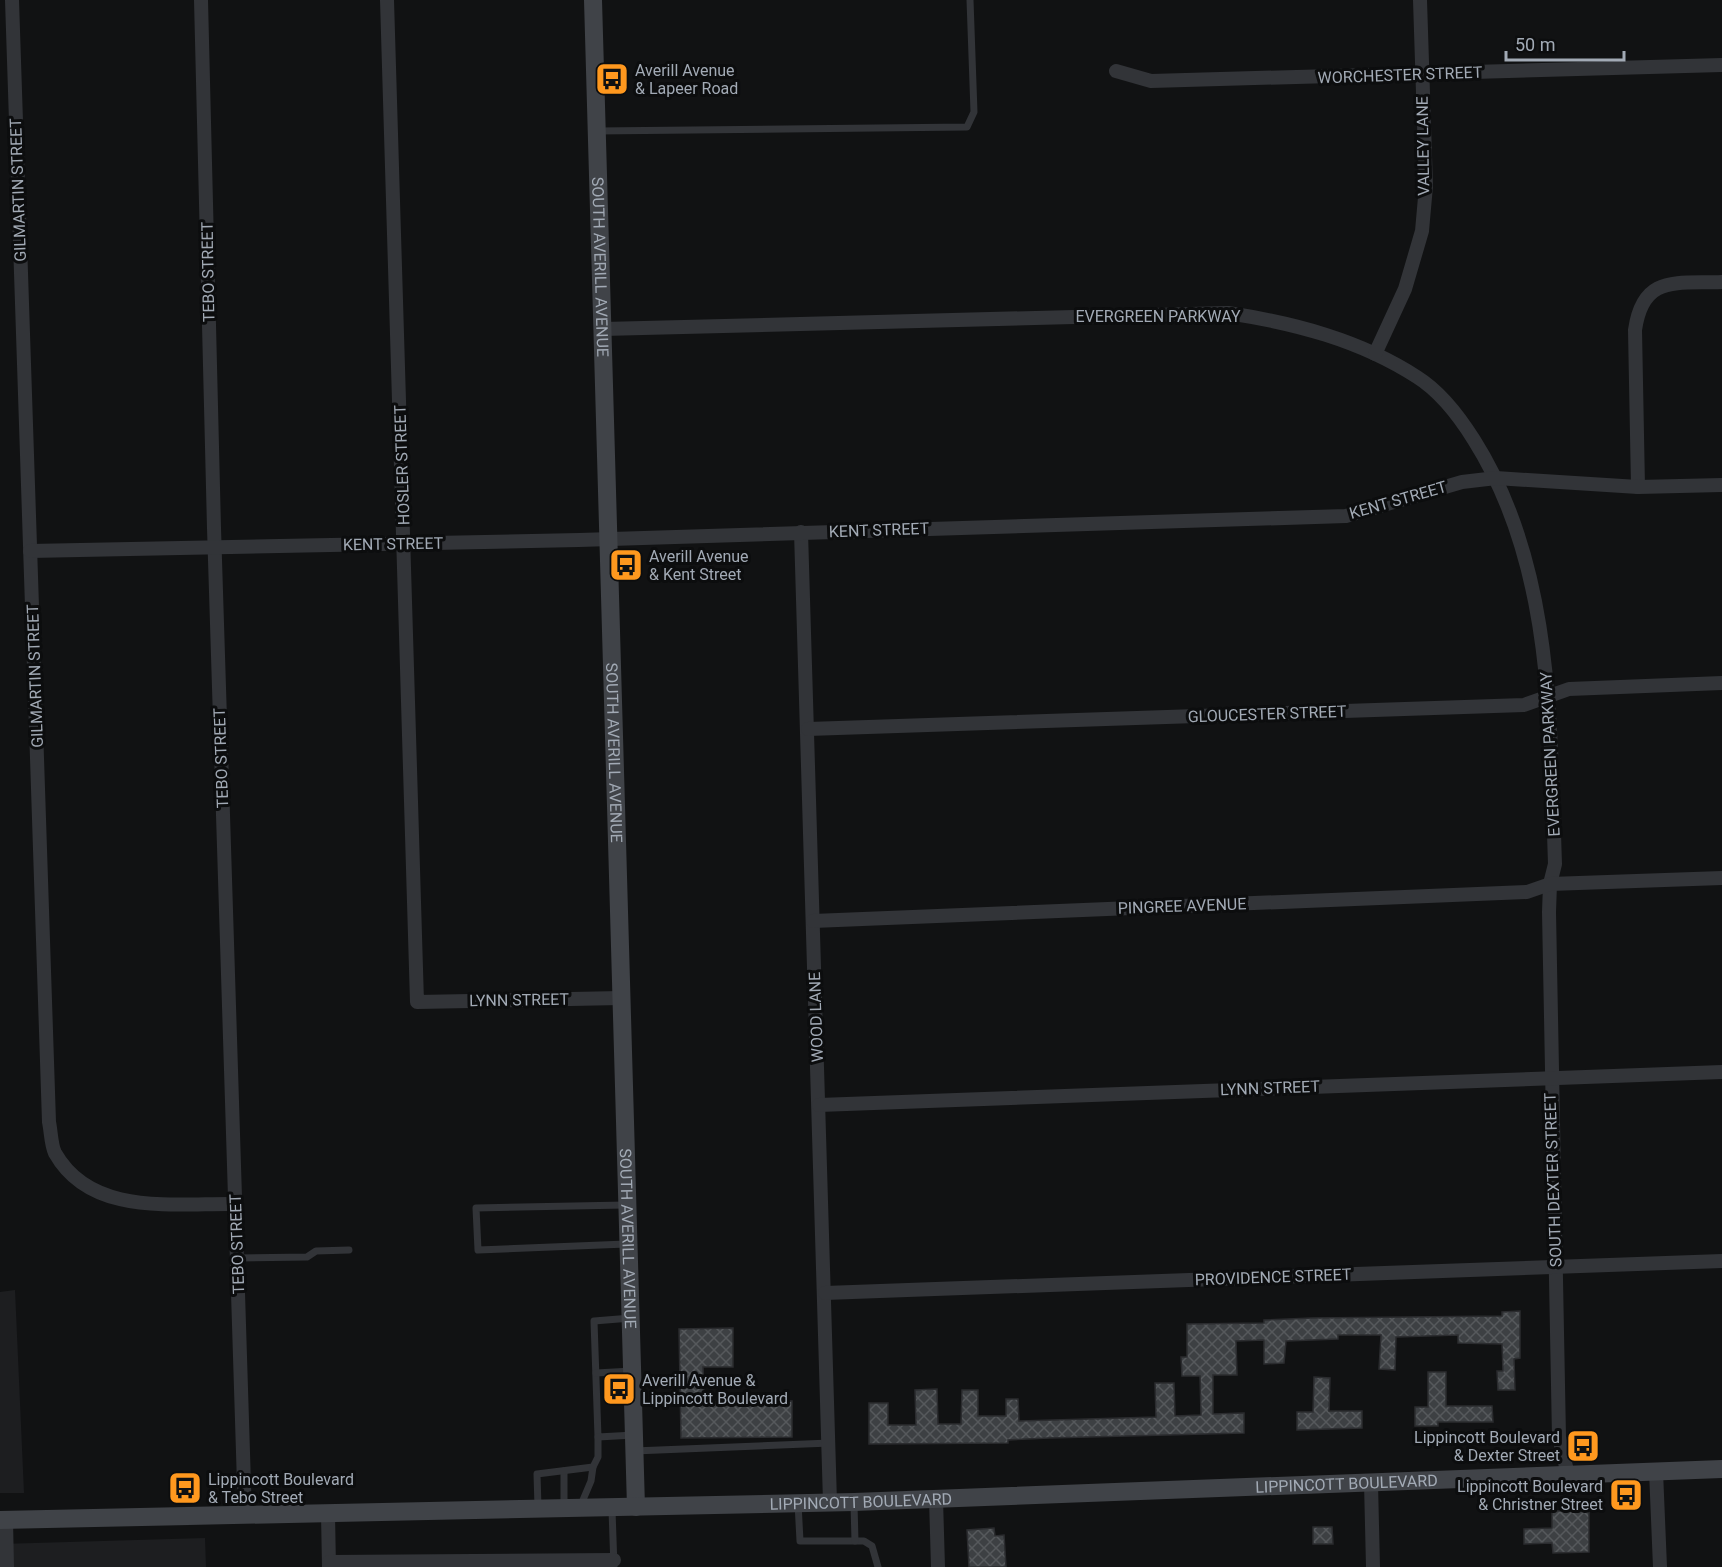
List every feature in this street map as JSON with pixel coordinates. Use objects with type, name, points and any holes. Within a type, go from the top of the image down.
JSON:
[{"type":"street","name":"GILMARTIN STREET","points":[[12,0],[49,1122],[54,1152],[71,1175],[105,1195],[138,1204],[235,1204]]},
{"type":"street","name":"TEBO STREET","points":[[201,0],[215,547],[246,1515]]},
{"type":"street","name":"HOSLER STREET","points":[[387,0],[417,1002]]},
{"type":"street","name":"SOUTH AVERILL AVENUE","points":[[593,0],[636,1507]]},
{"type":"street","name":"VALLEY LANE","points":[[1375,354],[1405,289],[1422,231],[1426,186],[1420,0]]},
{"type":"street","name":"WORCHESTER STREET","points":[[1116,71],[1151,81],[1722,65]]},
{"type":"street","points":[[1638,487],[1635,330],[1638,309],[1647,293],[1668,284],[1722,282]]},
{"type":"street","name":"EVERGREEN PARKWAY","points":[[603,329],[1228,313],[1280,320],[1375,354],[1418,377],[1456,411],[1496,478],[1529,574],[1549,696],[1555,864],[1550,884]]},
{"type":"street","name":"KENT STREET","points":[[30,551],[609,540],[1347,516],[1462,482],[1496,478],[1638,487],[1722,485]]},
{"type":"street","name":"WOOD LANE","points":[[801,532],[830,1502]]},
{"type":"street","name":"GLOUCESTER STREET","points":[[808,729],[1524,705],[1569,689],[1722,683]]},
{"type":"street","points":[[1550,884],[1722,878]]},
{"type":"street","name":"PINGREE AVENUE","points":[[813,921],[1527,892],[1550,884]]},
{"type":"street","name":"SOUTH DEXTER STREET","points":[[1550,884],[1550,1077],[1559,1437],[1568,1475]]},
{"type":"street","name":"LYNN STREET","points":[[417,1002],[621,998]]},
{"type":"street","name":"LYNN STREET","points":[[819,1105],[1722,1072]]},
{"type":"street","name":"PROVIDENCE STREET","points":[[825,1293],[1722,1261]]},
{"type":"street","name":"LIPPINCOTT BOULEVARD","points":[[3,1520],[854,1502],[1722,1468]]},
{"type":"street","points":[[1656,1472],[1660,1567]]},
{"type":"street","points":[[1371,1483],[1373,1567]]},
{"type":"street","points":[[936,1499],[938,1567]]},
{"type":"street","points":[[328,1514],[329,1564],[614,1564]]},
{"type":"street","points":[[3,1520],[7,1567]]},
{"type":"lane","points":[[597,131],[967,128],[974,112],[970,0]]},
{"type":"lane","points":[[627,1205],[476,1208],[478,1250],[628,1244]]},
{"type":"lane","points":[[238,1258],[307,1257],[316,1251],[349,1250]]},
{"type":"lane","points":[[572,1508],[591,1481],[593,1467],[598,1457],[594,1321],[631,1318]]},
{"type":"lane","points":[[596,1373],[632,1371]]},
{"type":"lane","points":[[598,1437],[634,1443],[830,1443]]},
{"type":"lane","points":[[538,1508],[537,1474],[593,1467]]},
{"type":"lane","points":[[564,1471],[572,1508]]},
{"type":"lane","points":[[854,1502],[855,1541]]},
{"type":"lane","points":[[798,1503],[800,1541],[855,1541],[872,1546],[878,1567]]},
{"type":"lane","points":[[612,1507],[614,1564]]},
{"type":"shaded area","points":[[15,1290],[24,1493],[0,1493],[0,1292]]},
{"type":"shaded area","points":[[205,1538],[206,1567],[0,1567],[0,1544]]},
{"type":"building","points":[[1520,1311],[1520,1358],[1514,1359],[1515,1390],[1498,1390],[1497,1371],[1503,1371],[1502,1344],[1458,1343],[1458,1335],[1396,1337],[1395,1370],[1379,1369],[1381,1335],[1338,1335],[1338,1339],[1286,1341],[1284,1363],[1264,1364],[1264,1340],[1236,1341],[1237,1375],[1213,1375],[1213,1414],[1244,1413],[1244,1433],[1049,1438],[1008,1440],[1008,1443],[869,1444],[869,1403],[888,1403],[888,1425],[916,1425],[915,1390],[937,1389],[938,1424],[961,1424],[962,1390],[978,1390],[978,1416],[1006,1416],[1006,1399],[1018,1399],[1019,1421],[1156,1417],[1155,1383],[1174,1383],[1175,1416],[1201,1415],[1200,1376],[1182,1376],[1181,1357],[1187,1357],[1187,1324],[1264,1323],[1264,1320],[1312,1318],[1502,1316],[1502,1312]]},
{"type":"building","points":[[733,1328],[733,1367],[703,1367],[704,1402],[792,1401],[792,1437],[681,1438],[679,1329]]},
{"type":"building","points":[[1428,1372],[1446,1372],[1446,1406],[1492,1406],[1493,1422],[1438,1422],[1438,1426],[1415,1426],[1415,1407],[1428,1407]]},
{"type":"building","points":[[1314,1377],[1330,1378],[1329,1411],[1362,1411],[1362,1428],[1297,1430],[1297,1412],[1313,1412]]},
{"type":"building","points":[[1552,1511],[1589,1511],[1589,1552],[1553,1553],[1552,1543],[1524,1544],[1524,1529],[1552,1528]]},
{"type":"building","points":[[1313,1527],[1332,1527],[1333,1544],[1313,1544]]},
{"type":"building","points":[[994,1528],[995,1536],[1004,1535],[1006,1567],[969,1567],[967,1530]]},
{"type":"place","name":"Averill Avenue & Lapeer Road","points":[[612,79]]},
{"type":"place","name":"Averill Avenue & Kent Street","points":[[626,565]]},
{"type":"place","name":"Averill Avenue & Lippincott Boulevard","points":[[619,1389]]},
{"type":"place","name":"Lippincott Boulevard & Dexter Street","points":[[1583,1446]]},
{"type":"place","name":"Lippincott Boulevard & Tebo Street","points":[[185,1488]]},
{"type":"place","name":"Lippincott Boulevard & Christner Street","points":[[1626,1495]]}]
